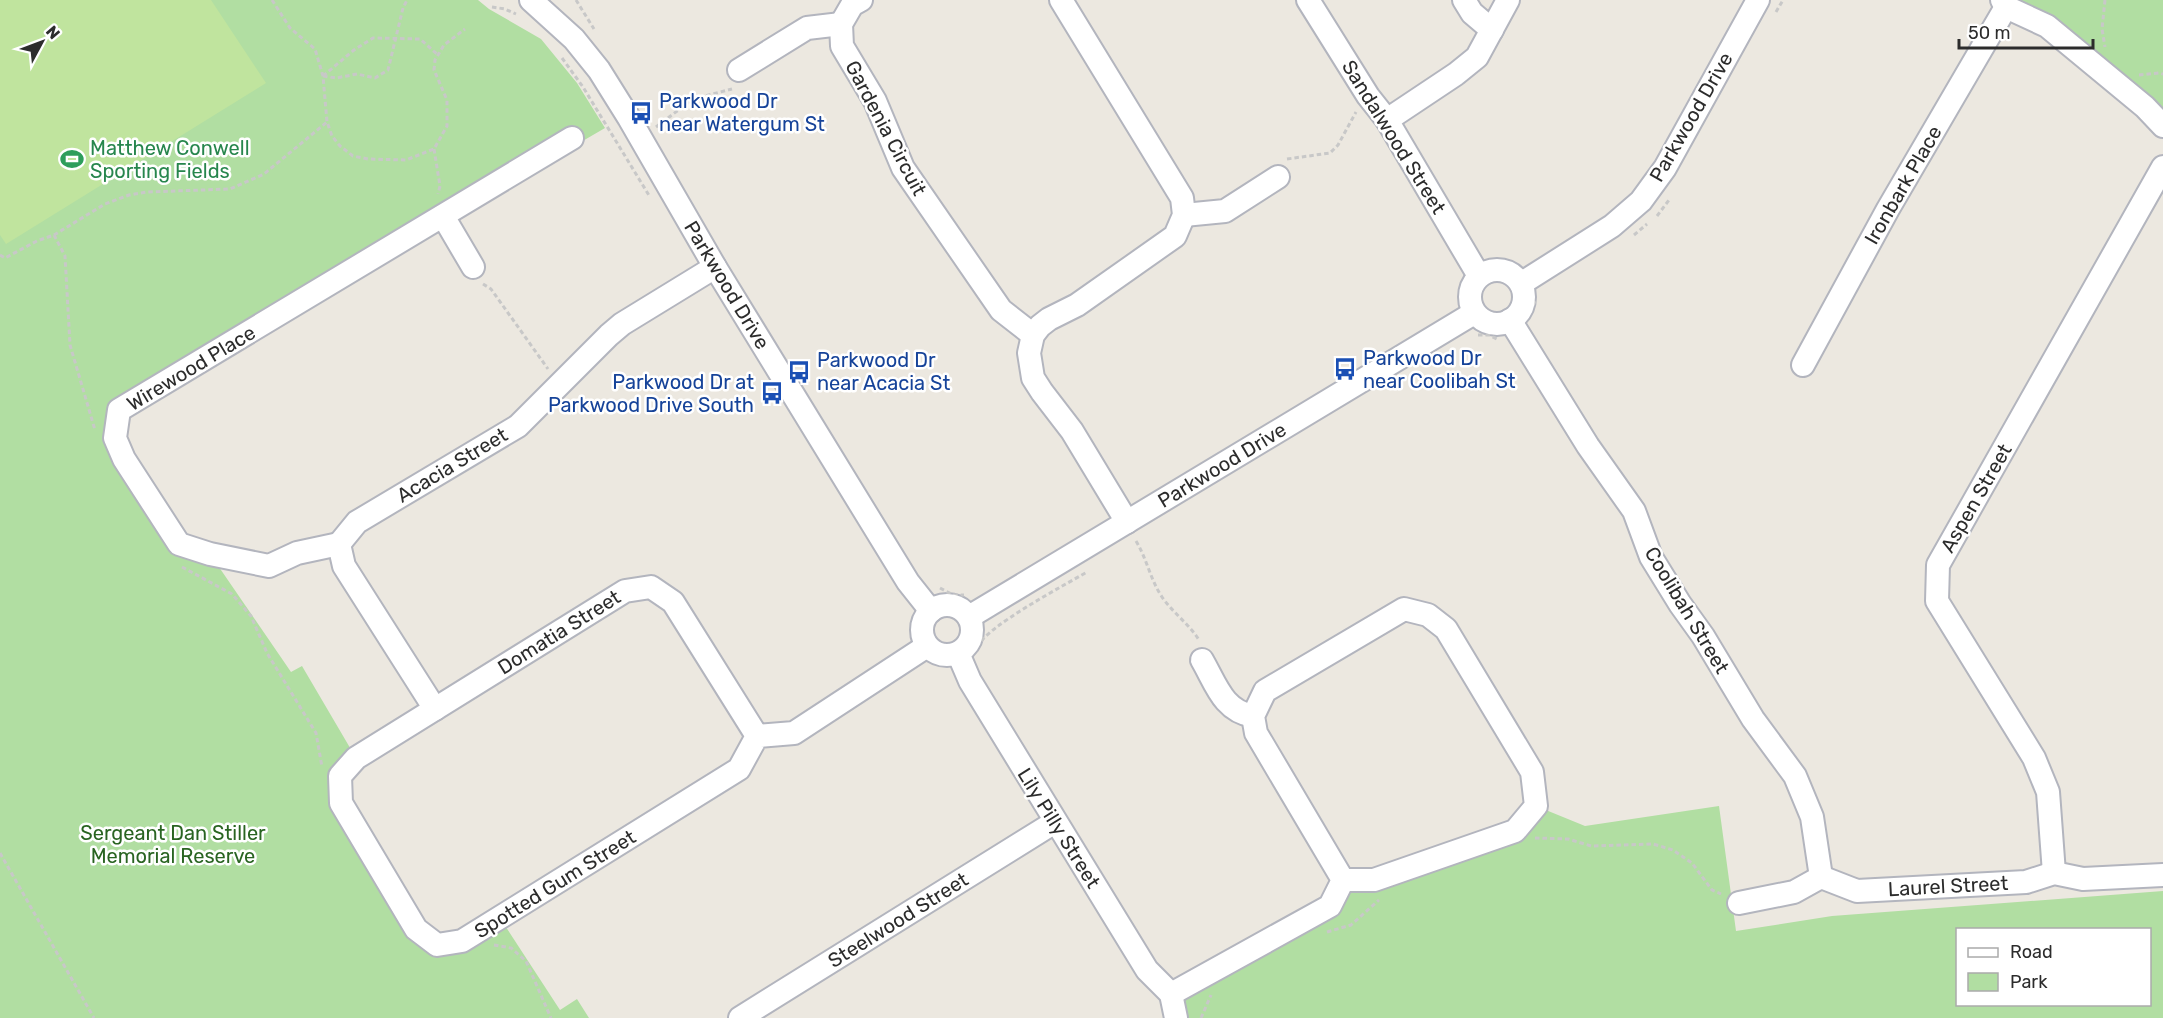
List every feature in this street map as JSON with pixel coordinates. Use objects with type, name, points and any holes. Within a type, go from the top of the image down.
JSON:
[{"type":"street","points":[[739,70],[807,28],[841,24],[852,5],[861,0]]},
{"type":"street","points":[[1061,0],[1182,198],[1184,214],[1175,236],[1077,305],[1049,319],[1033,335],[1029,353],[1034,378],[1042,392],[1072,431],[1136,529]]},
{"type":"street","name":"Sandalwood Street","points":[[1308,0],[1368,96],[1387,120],[1479,276]]},
{"type":"street","points":[[1464,0],[1472,13],[1491,30]]},
{"type":"street","points":[[1387,120],[1456,74],[1477,57],[1508,0]]},
{"type":"street","name":"Parkwood Drive","points":[[1522,283],[1612,226],[1641,201],[1665,168],[1758,0]]},
{"type":"street","points":[[2004,4],[2047,26],[2145,106],[2163,126]]},
{"type":"street","name":"Ironbark Place","points":[[1803,365],[2004,4]]},
{"type":"street","name":"Parkwood Drive","points":[[525,9],[574,39],[599,70],[715,267],[908,582],[931,610]]},
{"type":"street","name":"Gardenia Circuit","points":[[841,24],[842,46],[875,102],[903,168],[1000,310],[1033,335]]},
{"type":"street","name":"Wirewood Place","points":[[339,544],[297,553],[269,566],[210,555],[179,544],[124,459],[115,438],[119,410],[572,138]]},
{"type":"street","name":"Aspen Street","points":[[2054,873],[2048,792],[2034,758],[1937,600],[1938,565],[2163,167]]},
{"type":"street","points":[[1184,214],[1225,211],[1278,177]]},
{"type":"street","points":[[436,220],[478,275]]},
{"type":"street","name":"Acacia Street","points":[[339,544],[357,522],[518,426],[609,334],[715,267]]},
{"type":"street","points":[[1500,269],[1512,273],[1522,283],[1525,294],[1520,313],[1510,320],[1494,324],[1484,321],[1474,313],[1469,295],[1471,287],[1479,276],[1487,271],[1500,269]]},
{"type":"street","name":"Parkwood Drive","points":[[969,617],[1136,529],[1474,313]]},
{"type":"street","name":"Coolibah Street","points":[[1510,320],[1588,446],[1634,511],[1651,557],[1680,604],[1703,636],[1753,718],[1795,776],[1812,817],[1821,878]]},
{"type":"street","points":[[339,544],[344,566],[435,709]]},
{"type":"street","name":"Domatia Street","points":[[435,709],[625,591],[651,587],[673,602],[757,736]]},
{"type":"street","points":[[947,604],[964,610],[973,630],[972,637],[965,648],[967,654],[942,655],[927,646],[922,627],[931,610],[947,604]]},
{"type":"street","points":[[1404,609],[1428,615],[1446,629],[1532,772],[1536,806],[1515,831],[1374,880],[1343,880],[1256,733],[1254,716],[1265,691],[1404,609]]},
{"type":"street","points":[[757,736],[794,733],[927,646]]},
{"type":"street","points":[[1201,650],[1228,705],[1241,713],[1254,716]]},
{"type":"street","name":"Lily Pilly Street","points":[[967,654],[970,681],[1147,970],[1171,994]]},
{"type":"street","name":"Spotted Gum Street","points":[[435,709],[356,758],[340,776],[341,803],[416,929],[437,945],[462,941],[739,769],[757,736]]},
{"type":"street","name":"Steelwood Street","points":[[740,1018],[1055,822]]},
{"type":"street","name":"Laurel Street","points":[[1821,878],[1857,891],[2026,882],[2054,873],[2083,879],[2163,875]]},
{"type":"street","points":[[1739,903],[1794,892],[1821,878]]},
{"type":"street","points":[[1176,1018],[1171,994],[1330,906],[1343,880]]},
{"type":"path","points":[[272,0],[290,28],[315,49],[323,76],[327,122],[340,146],[353,156],[368,159],[406,160],[434,149]]},
{"type":"path","points":[[323,76],[336,78],[357,74],[375,78],[388,70],[407,0]]},
{"type":"path","points":[[576,0],[594,30]]},
{"type":"path","points":[[2105,0],[2102,29],[2105,46],[2109,53]]},
{"type":"path","points":[[492,7],[505,9],[515,14],[525,9]]},
{"type":"path","points":[[436,220],[440,186],[434,149],[447,126],[447,100],[434,70],[435,60],[444,45],[465,29]]},
{"type":"path","points":[[323,76],[354,50],[374,38],[420,39],[438,55]]},
{"type":"path","points":[[558,54],[583,87],[654,204]]},
{"type":"path","points":[[2135,74],[2143,76],[2163,74]]},
{"type":"path","points":[[0,255],[6,258],[13,255],[37,241],[54,235],[105,204],[129,195],[147,192],[230,189],[264,174],[327,122]]},
{"type":"path","points":[[54,235],[65,256],[70,345],[95,430]]},
{"type":"path","points":[[478,275],[491,289],[559,386]]},
{"type":"path","points":[[1474,337],[1480,334],[1489,335],[1504,346]]},
{"type":"path","points":[[1136,529],[1136,541],[1144,554],[1151,579],[1201,650]]},
{"type":"path","points":[[178,562],[185,570],[232,594],[251,616],[267,653],[316,733],[322,770]]},
{"type":"path","points":[[967,654],[977,648],[981,640],[995,628],[1096,566]]},
{"type":"path","points":[[935,584],[953,595],[963,595],[974,591]]},
{"type":"path","points":[[1533,838],[1568,839],[1592,846],[1653,844],[1673,850],[1692,863],[1712,890],[1739,903]]},
{"type":"path","points":[[0,853],[94,1018]]},
{"type":"path","points":[[1320,934],[1351,925],[1367,913],[1382,897]]},
{"type":"path","points":[[486,950],[494,945],[511,948],[526,961],[551,1018]]},
{"type":"path","points":[[1200,1018],[1211,995],[1217,991]]},
{"type":"green space","name":"Sergeant Dan Stiller Memorial Reserve","points":[[0,0],[478,0],[489,9],[541,39],[577,83],[605,128],[136,401],[115,438],[179,544],[210,554],[291,672],[302,666],[356,758],[341,803],[437,945],[500,918],[560,1010],[577,999],[589,1018],[0,1018]]},
{"type":"green space","name":"Matthew Conwell Sporting Fields","points":[[0,0],[211,0],[266,83],[6,244],[0,235]]},
{"type":"green space","points":[[2002,0],[2163,0],[2163,126]]},
{"type":"green space","points":[[1536,806],[1585,826],[1719,806],[1736,931],[1832,916],[2163,891],[2163,1018],[1176,1018],[1171,994],[1330,906],[1343,880],[1515,831]]},
{"type":"place","name":"Parkwood Dr near Watergum St","points":[[641,113]]},
{"type":"place","name":"Matthew Conwell Sporting Fields","points":[[72,159]]},
{"type":"place","name":"Parkwood Dr near Coolibah St","points":[[1345,369]]},
{"type":"place","name":"Parkwood Dr near Acacia St","points":[[799,372]]},
{"type":"place","name":"Parkwood Dr at Parkwood Drive South","points":[[772,393]]}]
